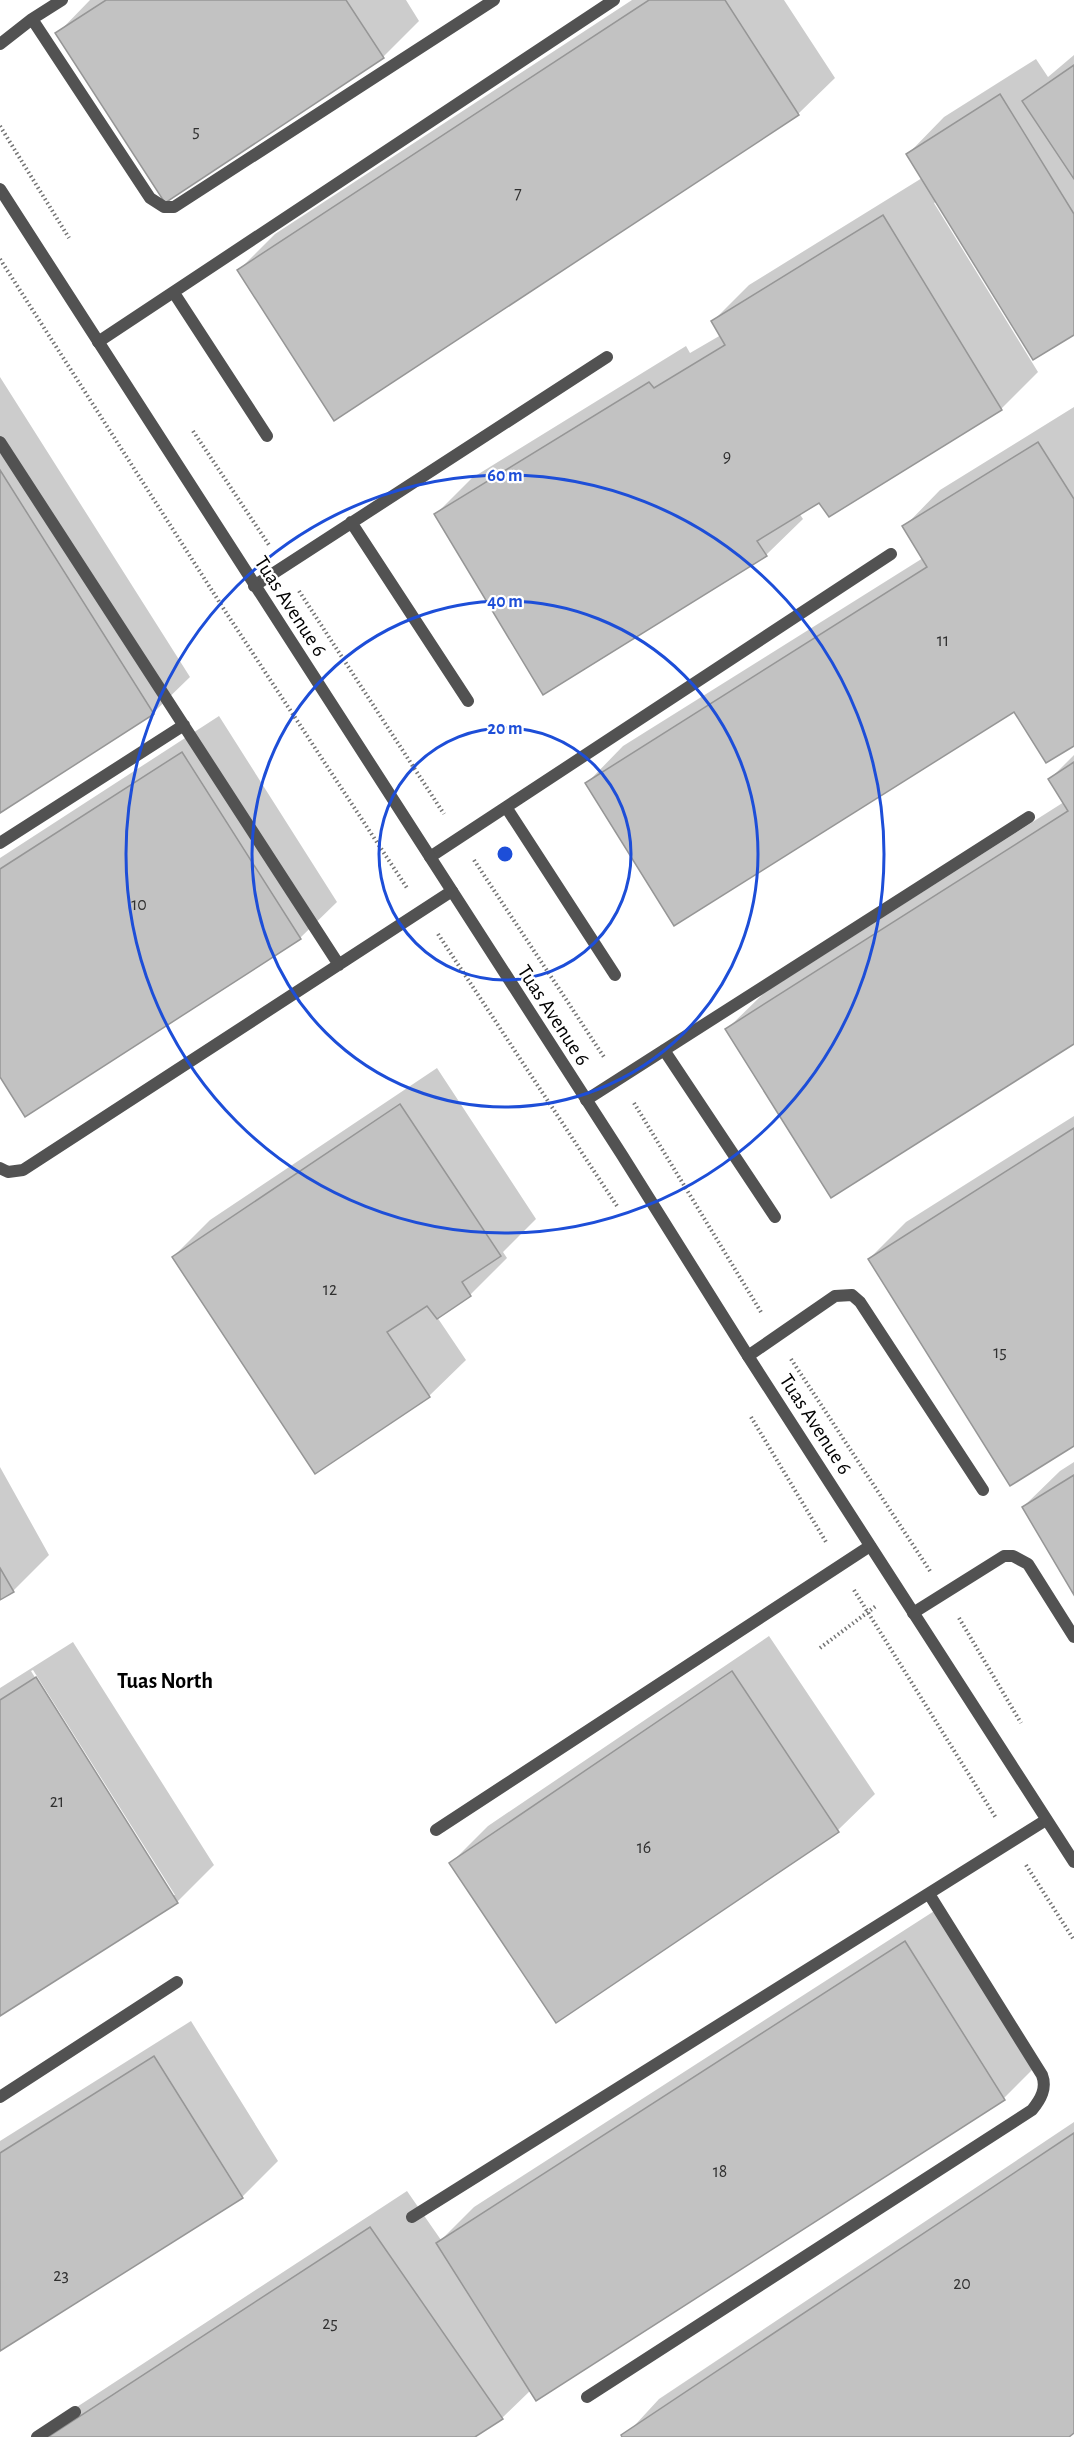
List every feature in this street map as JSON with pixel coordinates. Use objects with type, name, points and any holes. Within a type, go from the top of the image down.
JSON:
[{"type":"street","points":[[0,45],[32,19],[62,0]]},
{"type":"street","points":[[32,19],[150,198],[164,207],[174,207],[494,0]]},
{"type":"street","points":[[98,342],[614,0]]},
{"type":"street","name":"Tuas Avenue 6","points":[[0,189],[1074,1862]]},
{"type":"street","points":[[174,293],[267,436]]},
{"type":"street","points":[[254,586],[607,357]]},
{"type":"street","points":[[0,442],[339,965]]},
{"type":"street","points":[[351,522],[468,701]]},
{"type":"street","points":[[430,857],[891,554]]},
{"type":"street","points":[[0,843],[184,725]]},
{"type":"street","points":[[506,807],[615,975]]},
{"type":"street","points":[[585,1100],[1029,816]]},
{"type":"street","points":[[0,1168],[8,1172],[23,1170],[452,891]]},
{"type":"street","points":[[664,1050],[775,1217]]},
{"type":"street","points":[[748,1356],[834,1296],[852,1295],[860,1302],[983,1490]]},
{"type":"street","points":[[436,1830],[870,1546]]},
{"type":"street","points":[[913,1612],[1004,1556],[1013,1556],[1028,1564],[1074,1637]]},
{"type":"street","points":[[412,2217],[1046,1820]]},
{"type":"street","points":[[587,2397],[1032,2110],[1040,2100],[1044,2082],[1042,2075],[928,1894]]},
{"type":"street","points":[[0,2097],[177,1982]]},
{"type":"street","points":[[37,2437],[75,2412]]},
{"type":"path","points":[[0,126],[74,246]]},
{"type":"path","points":[[0,259],[227,615],[619,1209]]},
{"type":"path","points":[[187,422],[618,1079],[776,1336],[945,1593],[1027,1732]]},
{"type":"path","points":[[745,1408],[868,1612],[1074,1940]]},
{"type":"path","points":[[820,1648],[899,1591]]},
{"type":"building","points":[[106,0],[346,0],[384,58],[165,203],[55,33]]},
{"type":"building","points":[[649,0],[725,0],[799,115],[334,421],[237,270]]},
{"type":"building","points":[[1074,65],[1074,179],[1022,101]]},
{"type":"building","points":[[1000,94],[1074,214],[1074,335],[1033,360],[906,154]]},
{"type":"building","points":[[883,215],[1002,410],[829,517],[819,503],[757,541],[767,556],[543,695],[434,514],[649,382],[654,388],[725,345],[711,321]]},
{"type":"building","points":[[1038,442],[1074,499],[1074,746],[1046,763],[1014,712],[674,926],[585,783],[927,567],[902,526]]},
{"type":"building","points":[[0,470],[154,714],[0,813]]},
{"type":"building","points":[[182,752],[301,939],[25,1117],[0,1077],[0,869]]},
{"type":"building","points":[[1074,762],[1074,1044],[831,1198],[725,1029],[1068,811],[1048,779]]},
{"type":"building","points":[[400,1104],[501,1256],[462,1282],[471,1296],[437,1319],[427,1306],[387,1332],[430,1397],[315,1474],[172,1257]]},
{"type":"building","points":[[1074,1128],[1074,1446],[1010,1486],[868,1259]]},
{"type":"building","points":[[1074,1475],[1074,1595],[1022,1507]]},
{"type":"building","points":[[0,1568],[14,1592],[0,1600]]},
{"type":"building","points":[[732,1671],[839,1832],[556,2023],[449,1863]]},
{"type":"building","points":[[36,1677],[178,1903],[0,2016],[0,1700]]},
{"type":"building","points":[[905,1941],[1005,2100],[536,2401],[436,2243]]},
{"type":"building","points":[[154,2056],[243,2198],[0,2351],[0,2153]]},
{"type":"building","points":[[1074,2133],[1074,2433],[1069,2437],[622,2437],[621,2435]]},
{"type":"building","points":[[370,2227],[503,2419],[475,2437],[48,2437]]},
{"type":"district","name":"Tuas North","points":[[165,1680]]}]
